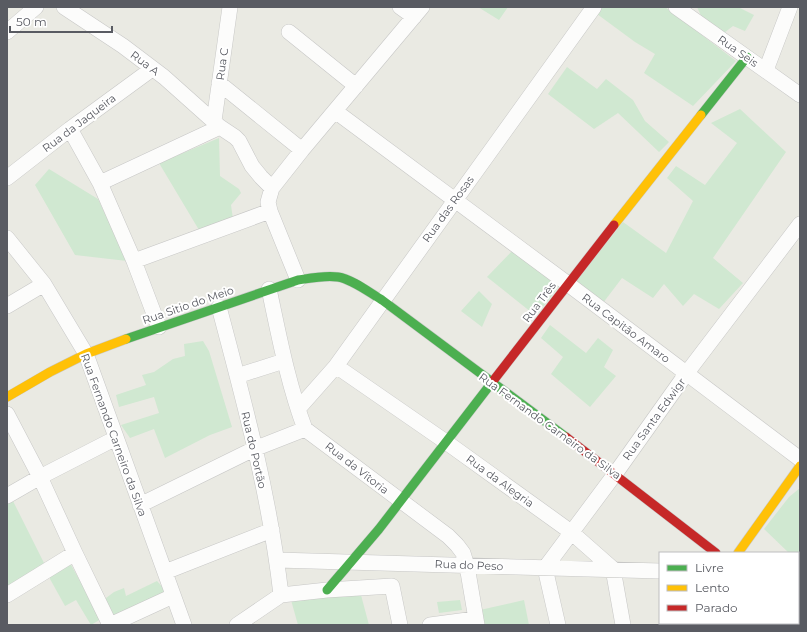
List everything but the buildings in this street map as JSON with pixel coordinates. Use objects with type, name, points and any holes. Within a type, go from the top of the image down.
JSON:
[{"type":"street","points":[[7,32],[36,7]]},
{"type":"street","name":"Rua A","points":[[64,7],[84,12],[123,46],[164,77],[217,124],[235,137],[239,141],[252,166],[272,188]]},
{"type":"street","name":"Rua C","points":[[217,124],[219,83],[230,7]]},
{"type":"street","points":[[298,280],[270,211],[268,202],[272,188],[418,12],[400,7]]},
{"type":"street","name":"Rua das Rosas","points":[[298,409],[336,366],[594,7]]},
{"type":"street","points":[[766,70],[790,7]]},
{"type":"street","name":"Rua Seis","points":[[682,9],[800,94]]},
{"type":"street","points":[[289,32],[356,86]]},
{"type":"street","name":"Rua Três","points":[[327,590],[379,529],[568,284],[747,57]]},
{"type":"street","name":"Rua da Jaqueira","points":[[7,178],[70,129],[152,69]]},
{"type":"street","points":[[219,83],[302,150]]},
{"type":"street","name":"Rua Capitão Amaro","points":[[335,111],[800,459]]},
{"type":"street","points":[[100,183],[217,124]]},
{"type":"street","points":[[70,129],[100,183],[134,261],[159,327]]},
{"type":"street","points":[[134,261],[270,211]]},
{"type":"street","name":"Rua Santa Edwigr","points":[[545,568],[615,474],[686,374],[800,224]]},
{"type":"street","name":"Rua Fernando Carneiro da Silva","points":[[7,238],[44,284],[86,354],[184,625]]},
{"type":"street","name":"Rua Sitio do Meio","points":[[7,397],[50,372],[86,354],[219,306],[298,280],[328,276],[340,277],[350,281],[382,300]]},
{"type":"street","points":[[7,306],[44,284]]},
{"type":"street","points":[[140,505],[254,449],[305,429],[284,361],[269,289]]},
{"type":"street","name":"Rua Fernando Carneiro da Silva","points":[[382,300],[615,474],[715,552]]},
{"type":"street","name":"Rua do Portão","points":[[219,306],[237,376],[272,530],[282,595]]},
{"type":"street","points":[[237,376],[284,361]]},
{"type":"street","name":"Rua da Alegria","points":[[336,366],[446,442],[571,532],[613,569]]},
{"type":"street","points":[[7,414],[40,477],[110,625],[173,596]]},
{"type":"street","name":"Rua da Vitoria","points":[[305,429],[457,545],[463,553],[467,566],[476,622]]},
{"type":"street","points":[[7,496],[40,477],[116,438]]},
{"type":"street","points":[[739,552],[800,466]]},
{"type":"street","points":[[165,572],[272,530]]},
{"type":"street","points":[[7,595],[75,553]]},
{"type":"street","name":"Rua do Peso","points":[[277,560],[659,570]]},
{"type":"street","points":[[384,563],[392,586],[400,625]]},
{"type":"street","points":[[545,568],[558,625]]},
{"type":"street","points":[[613,569],[624,625]]},
{"type":"street","points":[[237,625],[282,595],[327,590],[392,586]]},
{"type":"street","points":[[430,625],[476,622]]},
{"type":"green space","points":[[478,7],[508,7],[499,20]]},
{"type":"green space","points":[[602,7],[665,7],[736,61],[693,106],[644,73],[655,54],[635,42],[597,14]]},
{"type":"green space","points":[[697,7],[738,7],[754,15],[745,31],[733,26],[724,33],[702,18]]},
{"type":"green space","points":[[567,67],[597,89],[606,79],[633,100],[645,121],[669,142],[659,152],[618,113],[594,129],[548,94]]},
{"type":"green space","points":[[740,109],[786,152],[713,258],[743,283],[719,309],[694,294],[683,306],[664,284],[653,298],[622,278],[603,303],[575,283],[623,222],[666,253],[693,201],[667,178],[676,166],[705,185],[737,143],[711,123]]},
{"type":"green space","points":[[219,138],[220,176],[239,189],[241,193],[231,205],[233,219],[199,230],[159,163]]},
{"type":"green space","points":[[49,169],[98,199],[127,261],[75,255],[35,185]]},
{"type":"green space","points":[[514,249],[560,285],[536,316],[487,277]]},
{"type":"green space","points":[[479,291],[492,304],[482,327],[461,311]]},
{"type":"green space","points":[[550,325],[586,353],[598,338],[613,350],[604,367],[616,376],[590,407],[551,374],[563,357],[541,338]]},
{"type":"green space","points":[[203,341],[209,351],[232,427],[210,435],[165,458],[154,429],[130,438],[121,425],[159,413],[154,397],[119,407],[116,395],[146,385],[142,375],[154,372],[173,359],[185,356],[184,344]]},
{"type":"green space","points":[[800,488],[800,564],[799,552],[788,552],[764,529],[789,497]]},
{"type":"green space","points":[[13,501],[44,563],[7,587],[7,504]]},
{"type":"green space","points":[[70,563],[101,619],[91,625],[76,600],[65,606],[50,579],[50,574]]},
{"type":"green space","points":[[157,581],[166,591],[111,621],[102,601],[114,592],[124,588],[126,596]]},
{"type":"green space","points":[[361,595],[369,625],[298,625],[291,600]]},
{"type":"green space","points":[[460,600],[462,610],[439,613],[437,602]]},
{"type":"green space","points":[[524,600],[529,625],[484,625],[480,610]]},
{"type":"traffic: fast","points":[[701,115],[747,57]]},
{"type":"traffic: fast","points":[[126,339],[298,280],[333,276],[343,278],[355,283],[382,300],[566,437]]},
{"type":"traffic: fast","points":[[327,590],[379,529],[493,381]]},
{"type":"traffic: slow","points":[[614,225],[701,115]]},
{"type":"traffic: slow","points":[[7,397],[50,372],[86,354],[126,339]]},
{"type":"traffic: slow","points":[[739,552],[800,466]]},
{"type":"traffic: jam","points":[[493,381],[614,225]]},
{"type":"traffic: jam","points":[[566,437],[715,552]]}]
